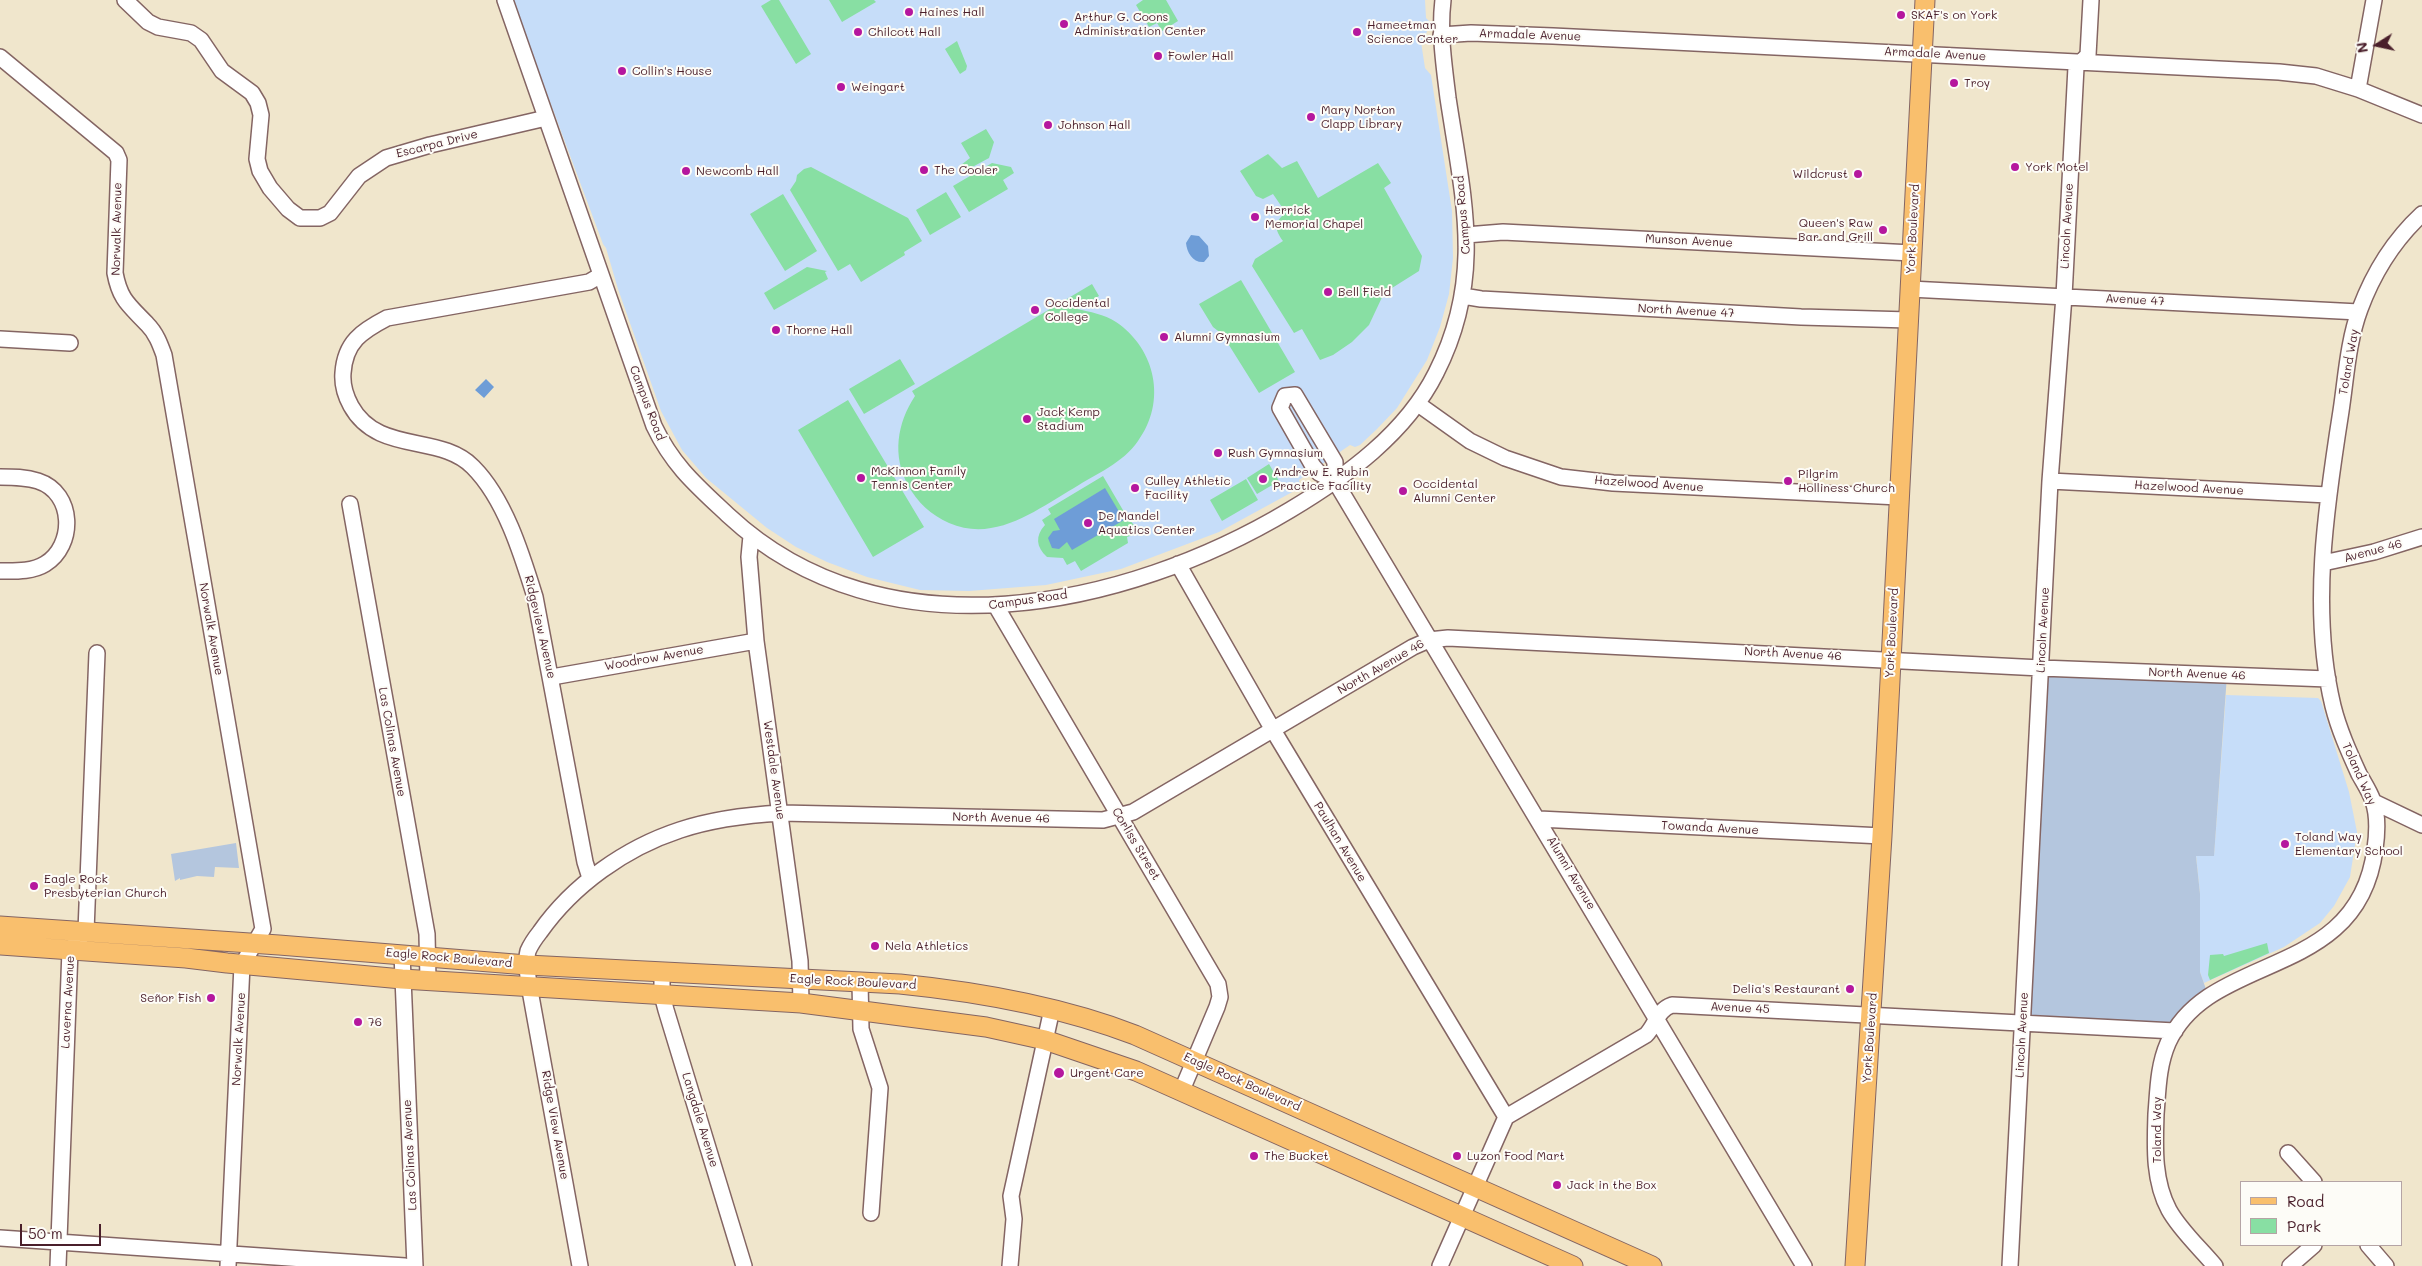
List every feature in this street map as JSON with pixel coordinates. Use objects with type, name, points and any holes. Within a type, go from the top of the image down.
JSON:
[{"type":"main road","name":"York Boulevard","points":[[1855,1266],[1882,836],[1925,0]]},
{"type":"main road","name":"Eagle Rock Boulevard","points":[[0,926],[256,943],[527,965],[662,973],[802,978],[941,988],[1052,1009],[1130,1033],[1652,1266]]},
{"type":"main road","name":"Eagle Rock Boulevard","points":[[0,945],[186,958],[242,965],[402,979],[529,985],[801,1003],[943,1020],[1045,1040],[1126,1067],[1182,1090],[1573,1266]]},
{"type":"street","name":"Escarpa Drive","points":[[125,0],[148,22],[158,27],[191,33],[200,40],[222,71],[252,93],[258,103],[261,115],[257,159],[260,171],[270,188],[288,209],[300,218],[320,218],[330,213],[359,176],[386,158],[430,145],[546,118]]},
{"type":"street","name":"Campus Road","points":[[505,0],[654,426],[665,448],[692,484],[751,536],[822,576],[880,596],[938,605],[996,606],[1109,586],[1178,564],[1251,532],[1335,481],[1383,441],[1418,404],[1445,355],[1463,296],[1467,262],[1466,235],[1441,35],[1443,0]]},
{"type":"street","name":"Lincoln Avenue","points":[[2010,1266],[2050,481],[2064,296],[2076,67],[2088,55],[2091,0]]},
{"type":"street","points":[[2358,89],[2374,0]]},
{"type":"street","name":"Armadale Avenue","points":[[1441,35],[1471,33],[1553,36],[2279,72],[2316,76],[2358,89],[2422,115]]},
{"type":"street","name":"Norwalk Avenue","points":[[0,57],[112,149],[119,160],[116,280],[124,302],[148,325],[158,339],[164,355],[263,929],[242,965],[228,1260]]},
{"type":"street","name":"Toland Way","points":[[2215,1266],[2170,1211],[2157,1174],[2155,1139],[2160,1065],[2175,1031],[2187,1016],[2219,990],[2299,954],[2321,941],[2352,910],[2366,884],[2375,851],[2377,833],[2374,802],[2342,737],[2328,679],[2323,622],[2322,563],[2328,496],[2349,358],[2359,312],[2373,278],[2392,249],[2422,214]]},
{"type":"street","name":"Munson Avenue","points":[[1466,235],[1503,232],[1912,253]]},
{"type":"street","name":"Ridgeview Avenue","points":[[590,878],[585,862],[552,677],[535,597],[527,570],[496,498],[485,480],[472,465],[457,456],[377,433],[354,412],[346,398],[342,382],[343,365],[347,351],[354,341],[366,329],[388,318],[589,282],[601,275]]},
{"type":"street","name":"Avenue 47","points":[[1910,289],[2359,312]]},
{"type":"street","name":"North Avenue 47","points":[[1463,296],[1481,299],[1801,317],[1909,320]]},
{"type":"street","points":[[0,339],[70,344]]},
{"type":"street","name":"Alumni Avenue","points":[[1335,481],[1319,473],[1313,466],[1280,408],[1285,396],[1295,395],[1335,462],[1335,481],[1428,640],[1539,820],[1804,1266]]},
{"type":"street","name":"Hazelwood Avenue","points":[[1418,404],[1479,445],[1505,458],[1561,477],[1613,483],[1899,497]]},
{"type":"street","points":[[0,477],[32,479],[52,489],[61,501],[66,515],[68,531],[64,544],[55,557],[43,566],[28,570],[0,570]]},
{"type":"street","name":"Hazelwood Avenue","points":[[2050,481],[2328,496]]},
{"type":"street","name":"Las Colinas Avenue","points":[[350,504],[427,934],[428,980]]},
{"type":"street","name":"Westdale Avenue","points":[[751,536],[749,557],[756,641],[802,978],[801,1003]]},
{"type":"street","name":"Avenue 46","points":[[2322,563],[2374,552],[2422,537]]},
{"type":"street","name":"Paulhan Avenue","points":[[1178,564],[1273,730],[1506,1117]]},
{"type":"street","name":"Corliss Street","points":[[996,606],[1218,984],[1220,998],[1217,1007],[1182,1090]]},
{"type":"street","name":"North Avenue 46","points":[[527,965],[528,951],[546,924],[566,900],[590,878],[643,846],[678,830],[739,816],[780,813],[1103,820],[1120,817],[1134,812],[1413,647],[1428,640],[1448,638],[2041,668],[2328,679]]},
{"type":"street","name":"Woodrow Avenue","points":[[552,677],[756,641]]},
{"type":"street","points":[[86,931],[97,653]]},
{"type":"street","points":[[2374,802],[2422,825]]},
{"type":"street","name":"Towanda Avenue","points":[[1539,820],[1882,836]]},
{"type":"street","name":"Laverna Avenue","points":[[58,1266],[70,950],[86,931]]},
{"type":"street","name":"Las Colinas Avenue","points":[[402,954],[415,1266]]},
{"type":"street","points":[[527,965],[529,985]]},
{"type":"street","name":"Langdale Avenue","points":[[662,973],[662,995],[744,1266]]},
{"type":"street","points":[[860,982],[861,1029],[880,1088],[871,1213]]},
{"type":"street","name":"Ridge View Avenue","points":[[529,985],[580,1266]]},
{"type":"street","name":"Avenue 45","points":[[1506,1117],[1646,1035],[1665,1007],[1672,1005],[2175,1031]]},
{"type":"street","points":[[1010,1266],[1014,1219],[1011,1196],[1052,1009]]},
{"type":"street","points":[[1440,1266],[1506,1117]]},
{"type":"street","points":[[2288,1153],[2313,1181]]},
{"type":"street","points":[[0,1238],[59,1242],[228,1260],[405,1266]]},
{"type":"street","points":[[2290,1266],[2313,1246]]},
{"type":"street","points":[[2369,1246],[2386,1266]]},
{"type":"shaded area","name":"Occidental College","points":[[512,0],[1425,0],[1426,18],[1430,22],[1425,37],[1421,42],[1425,68],[1431,75],[1452,211],[1453,258],[1449,294],[1440,327],[1427,360],[1397,408],[1360,445],[1355,447],[1350,445],[1299,480],[1300,485],[1296,490],[1219,532],[1121,569],[1046,585],[969,591],[920,590],[867,577],[827,562],[796,547],[767,528],[706,478],[682,450],[661,411],[618,289],[606,248]]},
{"type":"shaded area","points":[[2044,670],[2227,675],[2214,856],[2196,856],[2200,894],[2200,972],[2208,995],[2173,1027],[2024,1020]]},
{"type":"shaded area","name":"Toland Way Elementary School","points":[[2226,695],[2318,698],[2321,701],[2349,792],[2357,832],[2350,877],[2334,906],[2320,923],[2284,947],[2204,983],[2200,972],[2200,894],[2196,855],[2214,855]]},
{"type":"shaded area","points":[[236,843],[239,868],[215,867],[214,877],[197,876],[180,880],[180,878],[175,881],[171,854]]},
{"type":"green space","points":[[771,0],[779,0],[811,54],[796,64],[761,6]]},
{"type":"green space","points":[[829,0],[874,0],[876,2],[842,22]]},
{"type":"green space","points":[[1143,0],[1166,0],[1178,21],[1162,31],[1157,23],[1149,27],[1136,5]]},
{"type":"green space","points":[[957,41],[967,66],[966,70],[960,74],[945,49]]},
{"type":"green space","points":[[986,129],[994,142],[989,158],[965,171],[961,165],[970,158],[961,143]]},
{"type":"green space","points":[[1268,154],[1282,168],[1297,161],[1318,198],[1378,163],[1391,183],[1384,188],[1422,256],[1419,271],[1384,293],[1369,325],[1352,342],[1333,355],[1320,360],[1302,329],[1294,333],[1252,266],[1255,259],[1283,241],[1277,230],[1277,223],[1286,213],[1273,194],[1263,199],[1256,196],[1240,171]]},
{"type":"green space","points":[[992,163],[1011,167],[1014,173],[1003,180],[1008,189],[969,212],[953,186]]},
{"type":"green space","points":[[811,167],[908,218],[922,241],[904,252],[905,255],[861,282],[850,264],[838,271],[790,190],[796,181],[797,175],[804,169]]},
{"type":"green space","points":[[946,192],[961,217],[930,235],[916,210]]},
{"type":"green space","points":[[783,194],[817,251],[785,271],[750,214]]},
{"type":"green space","points":[[807,267],[827,271],[825,272],[828,279],[774,310],[764,293]]},
{"type":"green space","points":[[1241,280],[1295,372],[1259,393],[1222,334],[1213,327],[1199,304]]},
{"type":"green space","name":"Jack Kemp Stadium","points":[[1092,284],[1099,296],[1077,309],[1107,317],[1130,333],[1148,361],[1153,377],[1152,410],[1147,426],[1138,441],[1125,456],[1109,467],[1045,506],[999,527],[983,529],[966,528],[949,523],[930,512],[908,485],[903,474],[898,451],[904,417],[915,396],[912,391]]},
{"type":"green space","points":[[900,359],[915,384],[864,414],[849,389]]},
{"type":"green space","name":"McKinnon Family Tennis Center","points":[[848,400],[924,527],[873,557],[798,430]]},
{"type":"green space","name":"Andrew E. Rubin Practice Facility","points":[[1269,464],[1279,481],[1257,494],[1247,478]]},
{"type":"green space","name":"De Mandel Aquatics Center","points":[[1103,476],[1127,517],[1134,525],[1133,535],[1127,537],[1128,543],[1081,571],[1075,561],[1067,565],[1063,558],[1047,557],[1039,545],[1038,537],[1045,525],[1042,520],[1051,514],[1048,509]]},
{"type":"green space","points":[[1246,479],[1258,500],[1222,521],[1210,500]]},
{"type":"green space","points":[[2267,943],[2269,953],[2210,980],[2208,975],[2210,955],[2223,954],[2224,956]]},
{"type":"water","points":[[1191,235],[1199,236],[1208,246],[1209,256],[1204,262],[1197,261],[1189,254],[1186,243]]},
{"type":"water","points":[[486,379],[494,387],[484,398],[475,390]]},
{"type":"water","points":[[1105,488],[1124,520],[1072,550],[1067,542],[1059,549],[1052,548],[1048,538],[1053,531],[1060,530],[1054,519]]},
{"type":"place","name":"Haines Hall","points":[[909,12]]},
{"type":"place","name":"SKAF's on York","points":[[1901,15]]},
{"type":"place","name":"Arthur G. Coons Administration Center","points":[[1064,24]]},
{"type":"place","name":"Chilcott Hall","points":[[858,32]]},
{"type":"place","name":"Hameetman Science Center","points":[[1357,32]]},
{"type":"place","name":"Fowler Hall","points":[[1158,56]]},
{"type":"place","name":"Collin's House","points":[[622,71]]},
{"type":"place","name":"Troy","points":[[1954,83]]},
{"type":"place","name":"Weingart","points":[[841,87]]},
{"type":"place","name":"Mary Norton Clapp Library","points":[[1311,117]]},
{"type":"place","name":"Johnson Hall","points":[[1048,125]]},
{"type":"place","name":"York Motel","points":[[2015,167]]},
{"type":"place","name":"The Cooler","points":[[924,170]]},
{"type":"place","name":"Newcomb Hall","points":[[686,171]]},
{"type":"place","name":"Wildcrust","points":[[1858,174]]},
{"type":"place","name":"Herrick Memorial Chapel","points":[[1255,217]]},
{"type":"place","name":"Queen's Raw Bar and Grill","points":[[1883,230]]},
{"type":"place","name":"Bell Field","points":[[1328,292]]},
{"type":"place","name":"Occidental College","points":[[1035,310]]},
{"type":"place","name":"Thorne Hall","points":[[776,330]]},
{"type":"place","name":"Alumni Gymnasium","points":[[1164,337]]},
{"type":"place","name":"Jack Kemp Stadium","points":[[1027,419]]},
{"type":"place","name":"Rush Gymnasium","points":[[1218,453]]},
{"type":"place","name":"McKinnon Family Tennis Center","points":[[861,478]]},
{"type":"place","name":"Andrew E. Rubin Practice Facility","points":[[1263,479]]},
{"type":"place","name":"Pilgrim Holliness Church","points":[[1788,481]]},
{"type":"place","name":"Culley Athletic Facility","points":[[1135,488]]},
{"type":"place","name":"Occidental Alumni Center","points":[[1403,491]]},
{"type":"place","name":"De Mandel Aquatics Center","points":[[1088,523]]},
{"type":"place","name":"Toland Way Elementary School","points":[[2285,844]]},
{"type":"place","name":"Eagle Rock Presbyterian Church","points":[[34,886]]},
{"type":"place","name":"Nela Athletics","points":[[875,946]]},
{"type":"place","name":"Delia's Restaurant","points":[[1850,989]]},
{"type":"place","name":"Señor Fish","points":[[211,998]]},
{"type":"place","name":"76","points":[[358,1022]]},
{"type":"place","name":"Urgent Care","points":[[1059,1073]]},
{"type":"place","name":"The Bucket","points":[[1254,1156]]},
{"type":"place","name":"Luzon Food Mart","points":[[1457,1156]]},
{"type":"place","name":"Jack in the Box","points":[[1557,1185]]}]
